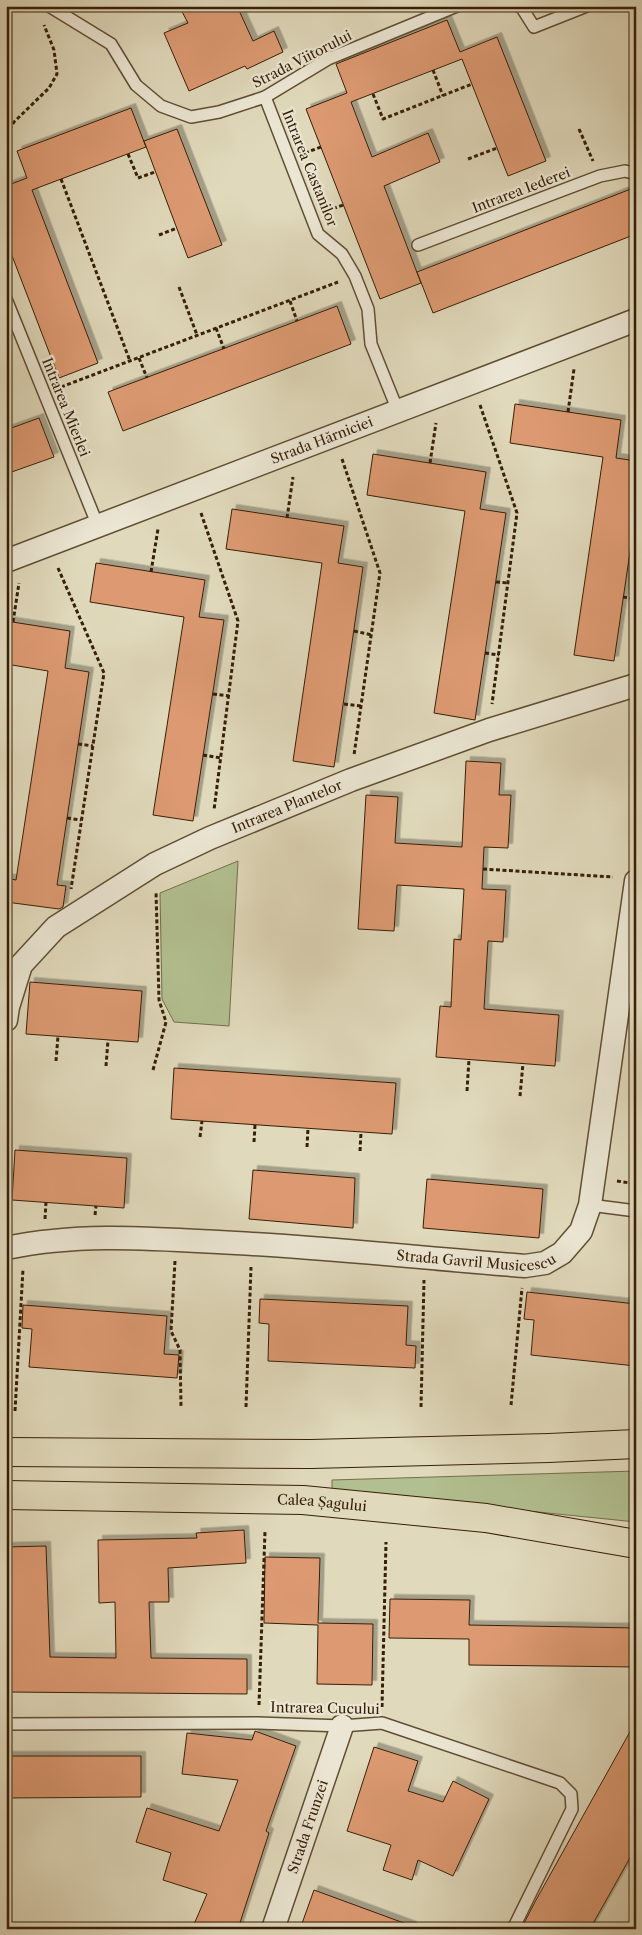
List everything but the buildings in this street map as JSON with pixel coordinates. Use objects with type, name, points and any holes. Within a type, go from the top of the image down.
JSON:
[{"type":"main road","points":[[6,1452],[302,1454],[636,1444]]},
{"type":"main road","name":"Calea Șagului","points":[[6,1495],[268,1499],[349,1504],[486,1518],[636,1544]]},
{"type":"street","name":"Strada Hărniciei","points":[[6,561],[636,320]]},
{"type":"street","name":"Intrarea Plantelor","points":[[6,1020],[21,965],[56,927],[155,864],[210,838],[351,780],[489,730],[636,685]]},
{"type":"street","name":"Strada Gavril Musicescu","points":[[15,1246],[43,1240],[94,1238],[176,1239],[525,1266],[545,1263],[562,1253],[581,1231],[590,1204],[632,938],[626,879]]},
{"type":"street","name":"Strada Frunzei","points":[[274,1929],[342,1726]]},
{"type":"lane","name":"Strada Viitorului","points":[[49,6],[111,44],[136,85],[161,106],[191,117],[220,112],[265,97],[328,59],[456,6]]},
{"type":"lane","points":[[518,6],[522,8],[534,27],[587,6]]},
{"type":"lane","name":"Intrarea Castanilor","points":[[265,97],[318,234],[342,254],[355,276],[368,309],[371,344],[398,411]]},
{"type":"lane","name":"Intrarea Iederei","points":[[418,245],[600,176],[625,171],[636,174]]},
{"type":"lane","name":"Intrarea Mierlei","points":[[6,299],[98,526]]},
{"type":"lane","points":[[590,1204],[636,1211]]},
{"type":"lane","name":"Intrarea Cucului","points":[[6,1724],[258,1723],[342,1726],[382,1722],[560,1783],[571,1794],[572,1809],[513,1929]]},
{"type":"path","points":[[6,135],[14,122],[49,88],[56,74],[54,50],[44,24]]},
{"type":"path","points":[[433,70],[444,96]]},
{"type":"path","points":[[373,94],[383,119],[472,84]]},
{"type":"path","points":[[579,129],[600,176]]},
{"type":"path","points":[[468,159],[497,148]]},
{"type":"path","points":[[128,154],[138,178],[155,172]]},
{"type":"path","points":[[61,179],[130,361]]},
{"type":"path","points":[[159,235],[177,228]]},
{"type":"path","points":[[45,394],[355,276]]},
{"type":"path","points":[[179,287],[198,336]]},
{"type":"path","points":[[290,300],[297,321]]},
{"type":"path","points":[[216,328],[224,349]]},
{"type":"path","points":[[139,358],[147,378]]},
{"type":"path","points":[[568,412],[574,369]]},
{"type":"path","points":[[480,405],[517,513],[489,730]]},
{"type":"path","points":[[430,463],[436,422]]},
{"type":"path","points":[[342,458],[380,574],[351,780]]},
{"type":"path","points":[[287,518],[293,477]]},
{"type":"path","points":[[202,513],[238,621],[210,838]]},
{"type":"path","points":[[152,572],[158,529]]},
{"type":"path","points":[[58,568],[104,673],[66,920]]},
{"type":"path","points":[[496,582],[508,584]]},
{"type":"path","points":[[13,622],[19,584]]},
{"type":"path","points":[[623,597],[636,599]]},
{"type":"path","points":[[354,631],[372,635]]},
{"type":"path","points":[[485,653],[499,655]]},
{"type":"path","points":[[213,694],[229,696]]},
{"type":"path","points":[[344,704],[361,706]]},
{"type":"path","points":[[78,744],[92,746]]},
{"type":"path","points":[[203,755],[221,758]]},
{"type":"path","points":[[67,818],[81,820]]},
{"type":"path","points":[[154,1070],[166,1022],[159,1000],[155,864]]},
{"type":"path","points":[[483,869],[626,879]]},
{"type":"path","points":[[56,1061],[58,1036]]},
{"type":"path","points":[[106,1066],[108,1040]]},
{"type":"path","points":[[467,1091],[469,1059]]},
{"type":"path","points":[[520,1096],[523,1063]]},
{"type":"path","points":[[200,1137],[202,1121]]},
{"type":"path","points":[[254,1142],[255,1125]]},
{"type":"path","points":[[307,1147],[308,1128]]},
{"type":"path","points":[[360,1151],[361,1132]]},
{"type":"path","points":[[176,1239],[172,1331],[180,1350],[181,1406]]},
{"type":"path","points":[[246,1406],[251,1244]]},
{"type":"path","points":[[15,1246],[15,1411]]},
{"type":"path","points":[[421,1407],[424,1258]]},
{"type":"path","points":[[511,1404],[525,1266]]},
{"type":"path","points":[[258,1723],[265,1531]]},
{"type":"path","points":[[382,1722],[386,1542]]},
{"type":"green space","points":[[238,861],[229,1026],[174,1022],[162,999],[160,893]]},
{"type":"green space","points":[[636,1471],[636,1522],[332,1491],[332,1480]]}]
